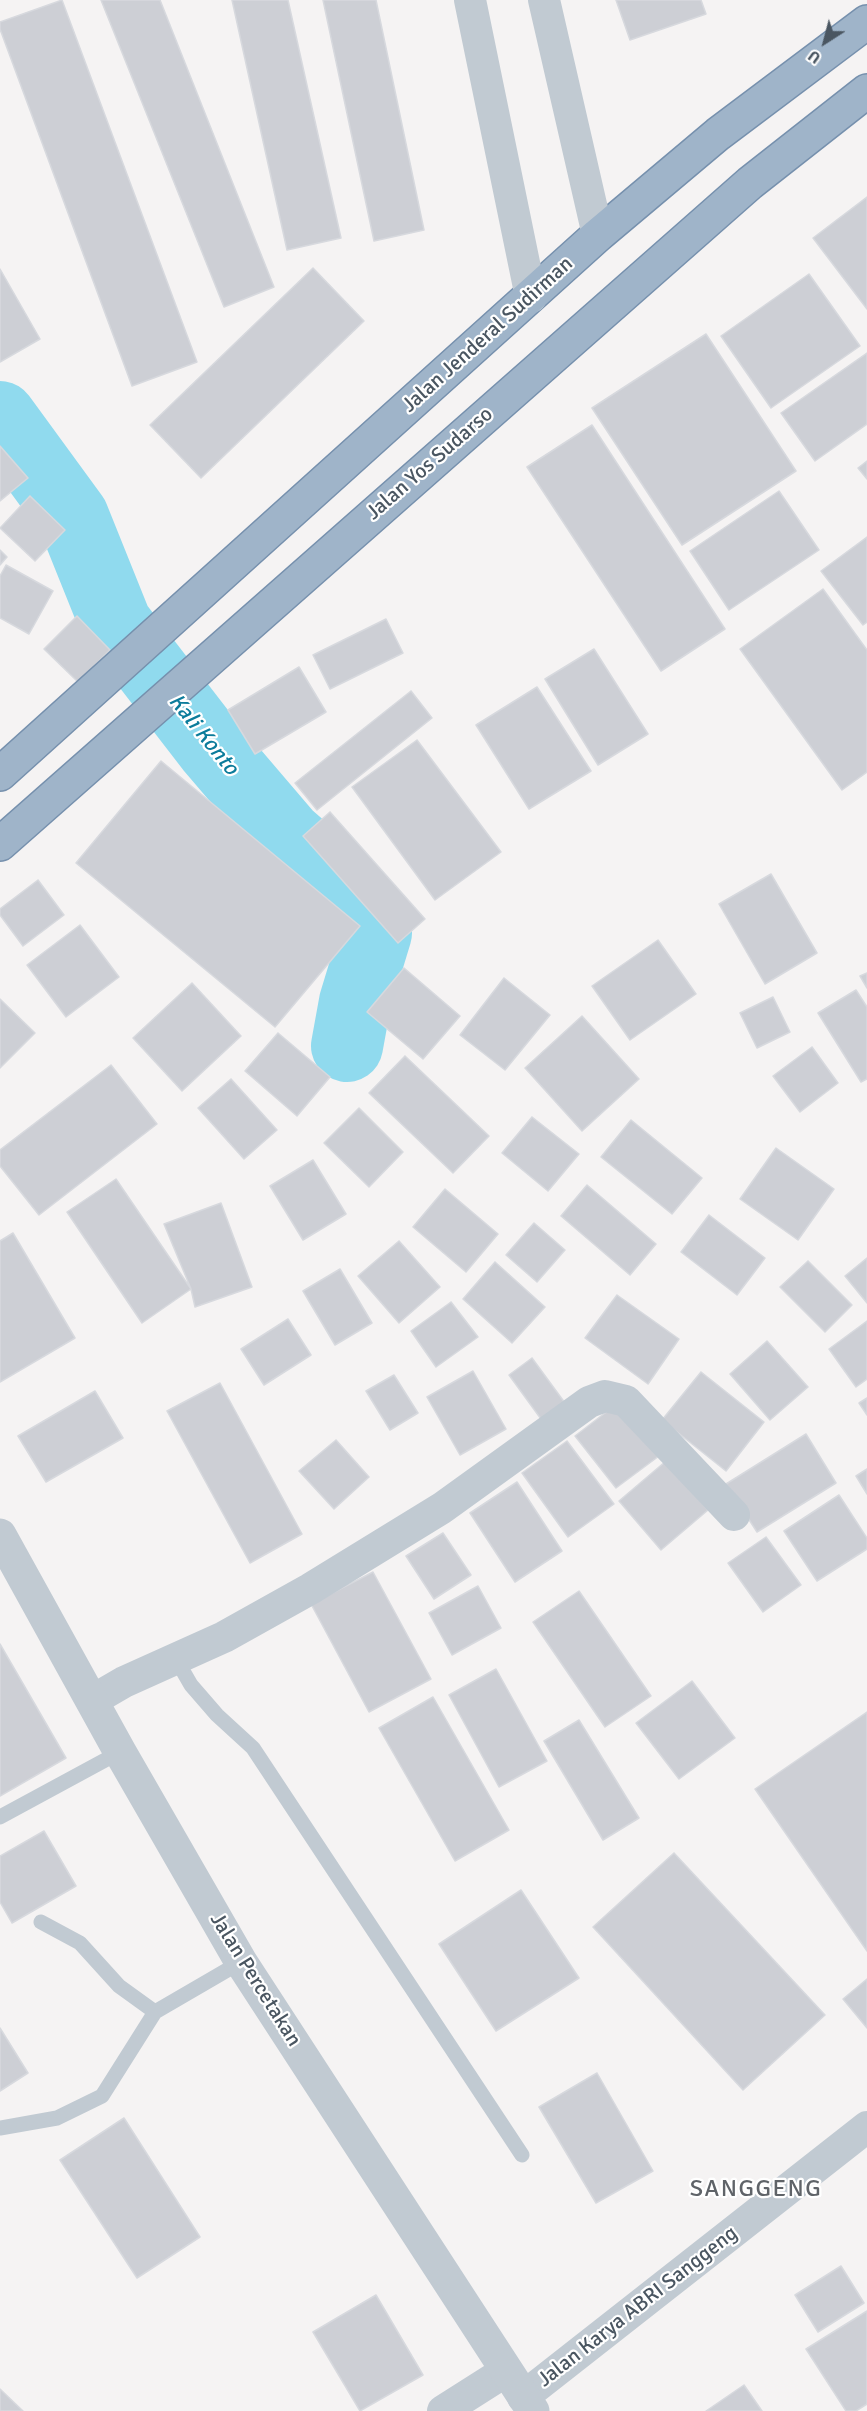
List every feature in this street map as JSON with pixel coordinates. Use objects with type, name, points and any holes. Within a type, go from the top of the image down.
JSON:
[{"type":"highway","name":"Jalan Jenderal Sudirman","points":[[0,774],[154,638],[598,235],[718,134],[867,22]]},
{"type":"highway","name":"Jalan Yos Sudarso","points":[[0,844],[154,705],[750,183],[867,91]]},
{"type":"street","points":[[470,0],[531,297]]},
{"type":"street","points":[[544,0],[598,235]]},
{"type":"street","points":[[93,1700],[124,1682],[224,1637],[374,1551],[442,1508],[589,1402],[605,1396],[626,1401],[734,1515]]},
{"type":"street","name":"Jalan Percetakan","points":[[0,1535],[120,1752],[241,1962],[521,2393]]},
{"type":"street","name":"Jalan Karya ABRI Sanggeng","points":[[443,2411],[521,2393],[867,2127]]},
{"type":"lane","points":[[176,1659],[191,1685],[217,1715],[253,1748],[522,2155]]},
{"type":"lane","points":[[0,1818],[120,1752]]},
{"type":"lane","points":[[41,1922],[80,1942],[120,1986],[155,2012]]},
{"type":"lane","points":[[0,2128],[57,2118],[102,2096],[155,2012],[241,1962]]},
{"type":"building","points":[[62,0],[197,362],[132,386],[0,29],[0,22]]},
{"type":"building","points":[[101,0],[160,0],[274,287],[224,307]]},
{"type":"building","points":[[232,0],[288,0],[341,238],[287,250]]},
{"type":"building","points":[[323,0],[376,0],[424,230],[374,241]]},
{"type":"building","points":[[616,0],[701,0],[706,14],[630,40]]},
{"type":"building","points":[[867,197],[867,309],[813,238]]},
{"type":"building","points":[[313,268],[364,321],[201,478],[150,425]]},
{"type":"building","points":[[0,269],[40,339],[0,362]]},
{"type":"building","points":[[809,274],[860,346],[771,408],[721,336]]},
{"type":"building","points":[[706,334],[796,471],[682,545],[592,408]]},
{"type":"building","points":[[867,353],[867,424],[815,461],[781,413]]},
{"type":"building","points":[[592,425],[725,629],[661,671],[527,467]]},
{"type":"building","points":[[0,446],[28,478],[0,501]]},
{"type":"building","points":[[867,461],[867,479],[858,468]]},
{"type":"building","points":[[779,491],[819,550],[729,610],[690,551]]},
{"type":"building","points":[[30,496],[65,530],[35,561],[0,528]]},
{"type":"building","points":[[867,537],[867,622],[863,625],[821,571]]},
{"type":"building","points":[[0,550],[7,557],[0,565]]},
{"type":"building","points":[[6,565],[53,591],[29,634],[0,618],[0,576]]},
{"type":"building","points":[[823,589],[867,650],[867,772],[842,790],[740,649]]},
{"type":"building","points":[[77,616],[110,650],[78,682],[44,649]]},
{"type":"building","points":[[386,619],[403,653],[330,689],[313,655]]},
{"type":"building","points":[[594,649],[648,734],[598,765],[545,679]]},
{"type":"building","points":[[299,667],[326,712],[255,754],[228,710]]},
{"type":"building","points":[[537,687],[591,771],[529,809],[476,725]]},
{"type":"building","points":[[411,691],[432,718],[317,810],[295,783]]},
{"type":"building","points":[[417,740],[501,852],[435,900],[352,787]]},
{"type":"building","points":[[161,761],[360,926],[275,1027],[76,863]]},
{"type":"building","points":[[330,812],[425,919],[398,943],[303,836]]},
{"type":"building","points":[[771,874],[817,953],[765,984],[719,904]]},
{"type":"building","points":[[38,880],[64,915],[23,946],[0,915],[0,909]]},
{"type":"building","points":[[80,925],[119,977],[66,1017],[27,965]]},
{"type":"building","points":[[658,940],[696,994],[630,1040],[592,986]]},
{"type":"building","points":[[404,968],[460,1016],[423,1059],[367,1012]]},
{"type":"building","points":[[867,973],[867,988],[860,976]]},
{"type":"building","points":[[504,978],[550,1015],[505,1070],[460,1035]]},
{"type":"building","points":[[192,983],[241,1036],[182,1091],[133,1038]]},
{"type":"building","points":[[856,990],[867,1007],[867,1079],[861,1082],[818,1013]]},
{"type":"building","points":[[773,997],[790,1032],[757,1048],[740,1013]]},
{"type":"building","points":[[0,999],[35,1033],[0,1068]]},
{"type":"building","points":[[582,1016],[639,1079],[582,1131],[525,1068]]},
{"type":"building","points":[[278,1033],[330,1077],[297,1116],[245,1071]]},
{"type":"building","points":[[812,1047],[838,1083],[800,1112],[773,1076]]},
{"type":"building","points":[[405,1056],[489,1136],[453,1173],[369,1093]]},
{"type":"building","points":[[111,1065],[157,1124],[39,1215],[0,1166],[0,1150]]},
{"type":"building","points":[[231,1079],[277,1130],[244,1159],[198,1108]]},
{"type":"building","points":[[359,1108],[403,1152],[369,1187],[324,1143]]},
{"type":"building","points":[[532,1117],[579,1154],[548,1191],[502,1153]]},
{"type":"building","points":[[631,1120],[702,1178],[672,1214],[601,1157]]},
{"type":"building","points":[[776,1148],[834,1189],[798,1240],[740,1199]]},
{"type":"building","points":[[313,1160],[346,1214],[303,1240],[270,1186]]},
{"type":"building","points":[[116,1179],[191,1289],[142,1323],[67,1212]]},
{"type":"building","points":[[587,1185],[656,1244],[630,1275],[561,1216]]},
{"type":"building","points":[[445,1189],[498,1234],[466,1272],[413,1227]]},
{"type":"building","points":[[221,1203],[252,1287],[195,1307],[191,1289],[164,1224]]},
{"type":"building","points":[[709,1215],[765,1258],[737,1295],[681,1252]]},
{"type":"building","points":[[534,1223],[565,1250],[537,1282],[506,1255]]},
{"type":"building","points":[[13,1233],[75,1338],[0,1382],[0,1241]]},
{"type":"building","points":[[399,1241],[440,1287],[399,1323],[358,1276]]},
{"type":"building","points":[[867,1258],[867,1303],[845,1276]]},
{"type":"building","points":[[808,1261],[852,1305],[825,1332],[780,1287]]},
{"type":"building","points":[[495,1262],[545,1307],[512,1343],[463,1299]]},
{"type":"building","points":[[340,1269],[372,1323],[335,1345],[303,1291]]},
{"type":"building","points":[[617,1295],[679,1339],[648,1384],[585,1338]]},
{"type":"building","points":[[451,1302],[478,1337],[436,1367],[411,1331]]},
{"type":"building","points":[[288,1319],[311,1355],[264,1385],[241,1349]]},
{"type":"building","points":[[867,1321],[867,1379],[856,1387],[829,1349]]},
{"type":"building","points":[[767,1341],[808,1387],[770,1420],[730,1374]]},
{"type":"building","points":[[532,1358],[565,1403],[541,1419],[509,1375]]},
{"type":"building","points":[[473,1371],[506,1429],[460,1455],[427,1397]]},
{"type":"building","points":[[701,1372],[764,1422],[726,1471],[662,1420]]},
{"type":"building","points":[[394,1375],[418,1413],[390,1430],[366,1391]]},
{"type":"building","points":[[220,1383],[302,1534],[250,1563],[167,1411]]},
{"type":"building","points":[[95,1391],[123,1438],[46,1482],[18,1436]]},
{"type":"building","points":[[867,1398],[867,1415],[859,1403]]},
{"type":"building","points":[[618,1403],[659,1456],[616,1488],[575,1436]]},
{"type":"building","points":[[806,1434],[836,1483],[757,1532],[726,1484]]},
{"type":"building","points":[[336,1440],[369,1477],[334,1509],[299,1471]]},
{"type":"building","points":[[567,1441],[614,1504],[568,1537],[522,1473]]},
{"type":"building","points":[[666,1461],[708,1510],[661,1550],[619,1501]]},
{"type":"building","points":[[867,1469],[867,1494],[856,1476]]},
{"type":"building","points":[[517,1482],[562,1551],[515,1582],[470,1513]]},
{"type":"building","points":[[839,1495],[867,1538],[867,1549],[817,1581],[784,1531]]},
{"type":"building","points":[[443,1533],[471,1575],[434,1599],[406,1556]]},
{"type":"building","points":[[766,1537],[801,1585],[763,1612],[728,1563]]},
{"type":"building","points":[[373,1572],[431,1679],[369,1712],[311,1604]]},
{"type":"building","points":[[478,1586],[501,1628],[452,1655],[429,1613]]},
{"type":"building","points":[[579,1591],[651,1696],[605,1727],[533,1622]]},
{"type":"building","points":[[0,1644],[66,1758],[0,1796]]},
{"type":"building","points":[[496,1669],[547,1761],[499,1787],[449,1695]]},
{"type":"building","points":[[692,1681],[735,1738],[679,1779],[636,1723]]},
{"type":"building","points":[[433,1697],[509,1830],[455,1861],[379,1728]]},
{"type":"building","points":[[867,1712],[867,1951],[755,1789]]},
{"type":"building","points":[[579,1720],[639,1818],[603,1840],[544,1741]]},
{"type":"building","points":[[44,1831],[76,1886],[12,1923],[0,1902],[0,1856]]},
{"type":"building","points":[[674,1853],[825,2015],[743,2090],[593,1927]]},
{"type":"building","points":[[521,1890],[579,1978],[496,2031],[439,1944]]},
{"type":"building","points":[[867,1979],[867,2028],[843,1999]]},
{"type":"building","points":[[0,2028],[28,2073],[0,2091]]},
{"type":"building","points":[[597,2073],[653,2171],[596,2203],[539,2107]]},
{"type":"building","points":[[124,2118],[200,2237],[137,2278],[60,2160]]},
{"type":"building","points":[[841,2266],[864,2303],[818,2332],[795,2295]]},
{"type":"building","points":[[376,2295],[423,2375],[360,2411],[313,2332]]},
{"type":"building","points":[[867,2311],[867,2404],[856,2411],[846,2411],[806,2349]]},
{"type":"building","points":[[744,2385],[762,2411],[706,2411]]},
{"type":"building","points":[[0,2389],[23,2411],[0,2411]]},
{"type":"waterway","name":"Kali Konto","points":[[0,417],[73,517],[116,624],[211,747],[287,836],[318,863],[376,933],[355,1002],[347,1046]]},
{"type":"district","name":"SANGGENG","points":[[756,2190]]}]
